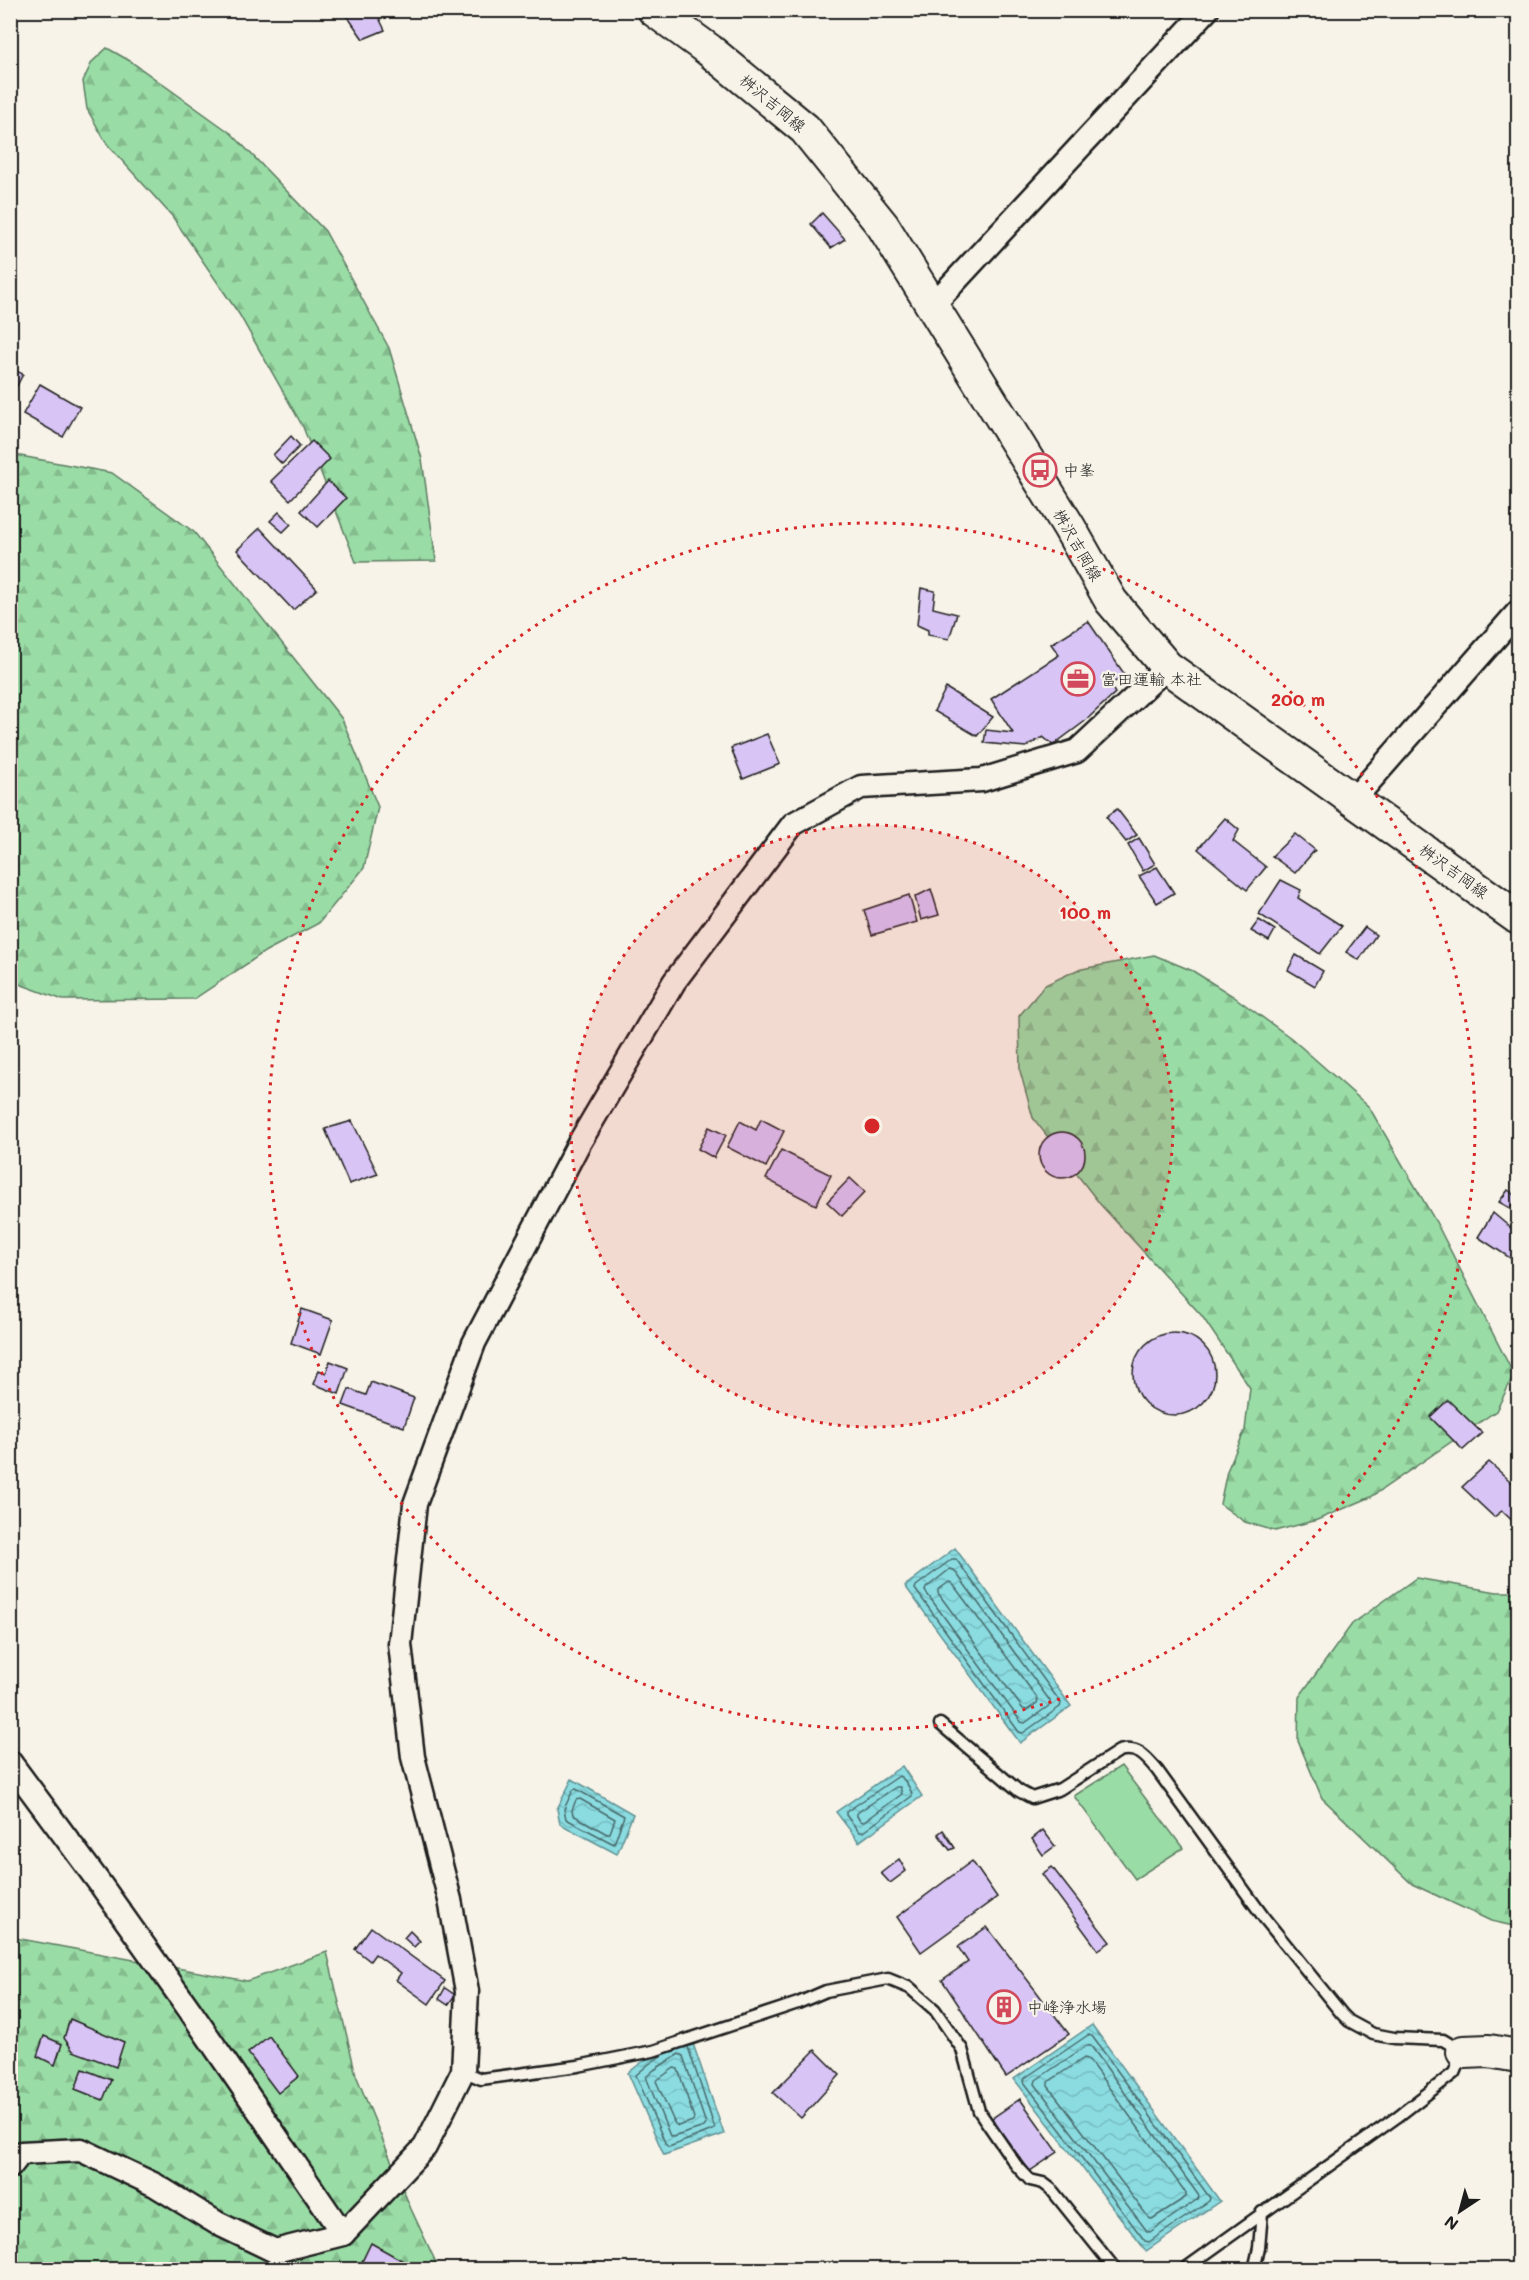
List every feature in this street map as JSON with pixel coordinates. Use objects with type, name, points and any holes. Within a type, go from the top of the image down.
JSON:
[{"type":"main road","name":"桝沢吉岡線","points":[[654,10],[709,50],[806,129],[883,226],[1069,527],[1111,601],[1167,667],[1518,918]]},
{"type":"main road","points":[[1463,2052],[1489,2051],[1518,2055]]},
{"type":"street","points":[[933,305],[1208,10]]},
{"type":"street","points":[[1354,799],[1518,612]]},
{"type":"street","points":[[10,2167],[21,2153],[81,2150],[155,2185],[217,2223],[275,2252],[343,2234],[425,2147],[464,2071],[467,1991],[450,1900],[413,1757],[400,1644],[415,1504],[474,1343],[578,1145],[674,982],[793,824],[861,787],[982,780],[1077,751],[1167,667]]},
{"type":"street","points":[[10,1762],[99,1881],[343,2234]]},
{"type":"lane","points":[[940,1724],[1019,1791],[1032,1798],[1060,1789],[1119,1751],[1138,1750],[1157,1770],[1265,1918],[1349,2021],[1373,2034],[1394,2038],[1443,2040],[1463,2052],[1454,2073],[1183,2270]]},
{"type":"lane","points":[[464,2071],[481,2079],[578,2066],[653,2051],[826,1991],[872,1981],[888,1979],[896,1981],[910,1988],[935,2010],[962,2049],[979,2111],[1016,2165],[1030,2180],[1042,2183],[1051,2189],[1116,2270]]},
{"type":"lane","points":[[1254,2270],[1260,2244],[1262,2212]]},
{"type":"green space","points":[[107,48],[130,61],[232,134],[325,231],[389,348],[422,459],[436,561],[356,562],[303,427],[239,314],[172,216],[107,144],[87,109],[83,81],[92,62]]},
{"type":"green space","points":[[10,454],[112,473],[194,532],[342,719],[378,807],[364,868],[319,923],[266,951],[194,999],[63,1000],[11,981]]},
{"type":"green space","points":[[1154,955],[1193,971],[1233,996],[1291,1038],[1369,1107],[1436,1222],[1514,1375],[1496,1411],[1371,1497],[1317,1520],[1275,1531],[1245,1522],[1220,1504],[1227,1471],[1245,1430],[1250,1388],[1202,1316],[1100,1204],[1033,1118],[1020,1071],[1019,1016],[1045,985],[1077,970]]},
{"type":"green space","points":[[1416,1578],[1497,1592],[1518,1592],[1518,1927],[1491,1921],[1412,1884],[1322,1798],[1298,1741],[1299,1697],[1352,1624]]},
{"type":"green space","points":[[1121,1766],[1183,1848],[1135,1879],[1074,1796]]},
{"type":"green space","points":[[10,1937],[247,1981],[327,1952],[356,2075],[411,2209],[439,2269],[11,2269]]},
{"type":"water","points":[[955,1548],[1071,1706],[1020,1743],[905,1586]]},
{"type":"water","points":[[902,1766],[922,1796],[859,1842],[836,1812]]},
{"type":"water","points":[[572,1779],[633,1814],[617,1854],[560,1824],[557,1809]]},
{"type":"water","points":[[1092,2025],[1220,2201],[1146,2251],[1014,2079]]},
{"type":"water","points":[[689,2032],[724,2134],[664,2155],[628,2073]]},
{"type":"building","points":[[343,10],[375,10],[385,30],[363,39]]},
{"type":"building","points":[[822,213],[845,239],[831,248],[811,224]]},
{"type":"building","points":[[10,368],[23,374],[10,399]]},
{"type":"building","points":[[40,384],[80,407],[63,437],[23,414]]},
{"type":"building","points":[[291,436],[300,446],[282,464],[273,455]]},
{"type":"building","points":[[312,441],[330,459],[290,500],[271,481]]},
{"type":"building","points":[[328,481],[346,498],[318,527],[301,511]]},
{"type":"building","points":[[279,512],[291,524],[283,532],[270,521]]},
{"type":"building","points":[[260,528],[317,589],[293,610],[237,550]]},
{"type":"building","points":[[921,588],[935,591],[933,608],[957,614],[949,639],[928,635],[928,630],[917,625]]},
{"type":"building","points":[[1088,621],[1125,675],[1110,685],[1115,693],[1084,722],[1053,745],[1043,737],[1026,747],[984,743],[986,730],[1013,733],[991,699],[1059,655],[1051,644]]},
{"type":"building","points":[[946,688],[993,717],[977,736],[934,711]]},
{"type":"building","points":[[767,734],[780,764],[743,779],[731,748]]},
{"type":"building","points":[[1117,809],[1137,835],[1126,842],[1106,817]]},
{"type":"building","points":[[1225,818],[1239,830],[1233,841],[1266,867],[1247,890],[1198,849]]},
{"type":"building","points":[[1295,834],[1315,850],[1295,873],[1272,856]]},
{"type":"building","points":[[1139,838],[1155,864],[1143,871],[1128,845]]},
{"type":"building","points":[[1157,867],[1174,893],[1157,903],[1139,876]]},
{"type":"building","points":[[1281,880],[1301,890],[1298,898],[1342,926],[1320,954],[1259,914]]},
{"type":"building","points":[[931,889],[939,915],[921,920],[915,897]]},
{"type":"building","points":[[909,895],[917,922],[872,935],[864,910]]},
{"type":"building","points":[[1259,920],[1275,930],[1269,941],[1251,931]]},
{"type":"building","points":[[1365,927],[1376,935],[1359,960],[1346,952]]},
{"type":"building","points":[[1296,955],[1323,971],[1315,986],[1288,970]]},
{"type":"building","points":[[761,1119],[784,1131],[766,1167],[727,1147],[740,1121],[756,1130]]},
{"type":"building","points":[[352,1121],[378,1174],[349,1184],[325,1129]]},
{"type":"building","points":[[709,1127],[726,1135],[714,1158],[698,1149]]},
{"type":"building","points":[[1062,1132],[1078,1139],[1085,1155],[1078,1171],[1062,1178],[1046,1171],[1039,1155],[1046,1139]]},
{"type":"building","points":[[781,1150],[831,1175],[816,1205],[766,1179]]},
{"type":"building","points":[[850,1178],[865,1192],[842,1216],[827,1202]]},
{"type":"building","points":[[1508,1190],[1518,1197],[1510,1208],[1499,1202]]},
{"type":"building","points":[[1493,1213],[1518,1234],[1516,1262],[1478,1237]]},
{"type":"building","points":[[302,1309],[333,1320],[321,1354],[291,1343]]},
{"type":"building","points":[[1166,1333],[1182,1333],[1197,1340],[1208,1351],[1215,1366],[1212,1390],[1203,1403],[1182,1415],[1166,1415],[1151,1408],[1140,1397],[1133,1382],[1133,1366],[1140,1351],[1151,1340]]},
{"type":"building","points":[[330,1361],[348,1368],[339,1394],[314,1384],[319,1370],[326,1373]]},
{"type":"building","points":[[371,1382],[414,1398],[404,1427],[343,1405],[349,1389],[366,1395]]},
{"type":"building","points":[[1448,1400],[1482,1433],[1463,1450],[1430,1417]]},
{"type":"building","points":[[1489,1462],[1518,1488],[1518,1526],[1502,1511],[1494,1517],[1462,1487]]},
{"type":"building","points":[[943,1830],[955,1848],[950,1850],[938,1834]]},
{"type":"building","points":[[1043,1830],[1055,1846],[1043,1855],[1032,1839]]},
{"type":"building","points":[[899,1859],[906,1871],[890,1883],[881,1873]]},
{"type":"building","points":[[972,1861],[997,1897],[921,1952],[897,1917]]},
{"type":"building","points":[[1052,1867],[1110,1942],[1098,1950],[1042,1874]]},
{"type":"building","points":[[371,1927],[445,1981],[429,2004],[396,1980],[401,1973],[375,1954],[370,1961],[355,1949]]},
{"type":"building","name":"中峰浄水場","points":[[987,1927],[1069,2034],[1006,2077],[942,1980],[968,1962],[958,1947]]},
{"type":"building","points":[[410,1931],[420,1941],[414,1947],[404,1938]]},
{"type":"building","points":[[445,1988],[455,1995],[448,2005],[439,1999]]},
{"type":"building","points":[[70,2019],[124,2042],[116,2067],[73,2051],[64,2038]]},
{"type":"building","points":[[44,2036],[62,2044],[55,2065],[37,2056]]},
{"type":"building","points":[[269,2036],[299,2076],[278,2093],[248,2053]]},
{"type":"building","points":[[815,2050],[840,2075],[801,2118],[773,2093]]},
{"type":"building","points":[[83,2069],[111,2080],[103,2100],[75,2089]]},
{"type":"building","points":[[1020,2099],[1058,2152],[1030,2171],[991,2119]]},
{"type":"building","points":[[371,2243],[419,2270],[358,2270]]},
{"type":"place","name":"中峯","points":[[1040,470]]},
{"type":"place","name":"富田運輸 本社","points":[[1078,679]]},
{"type":"place","name":"中峰浄水場","points":[[1004,2007]]}]
